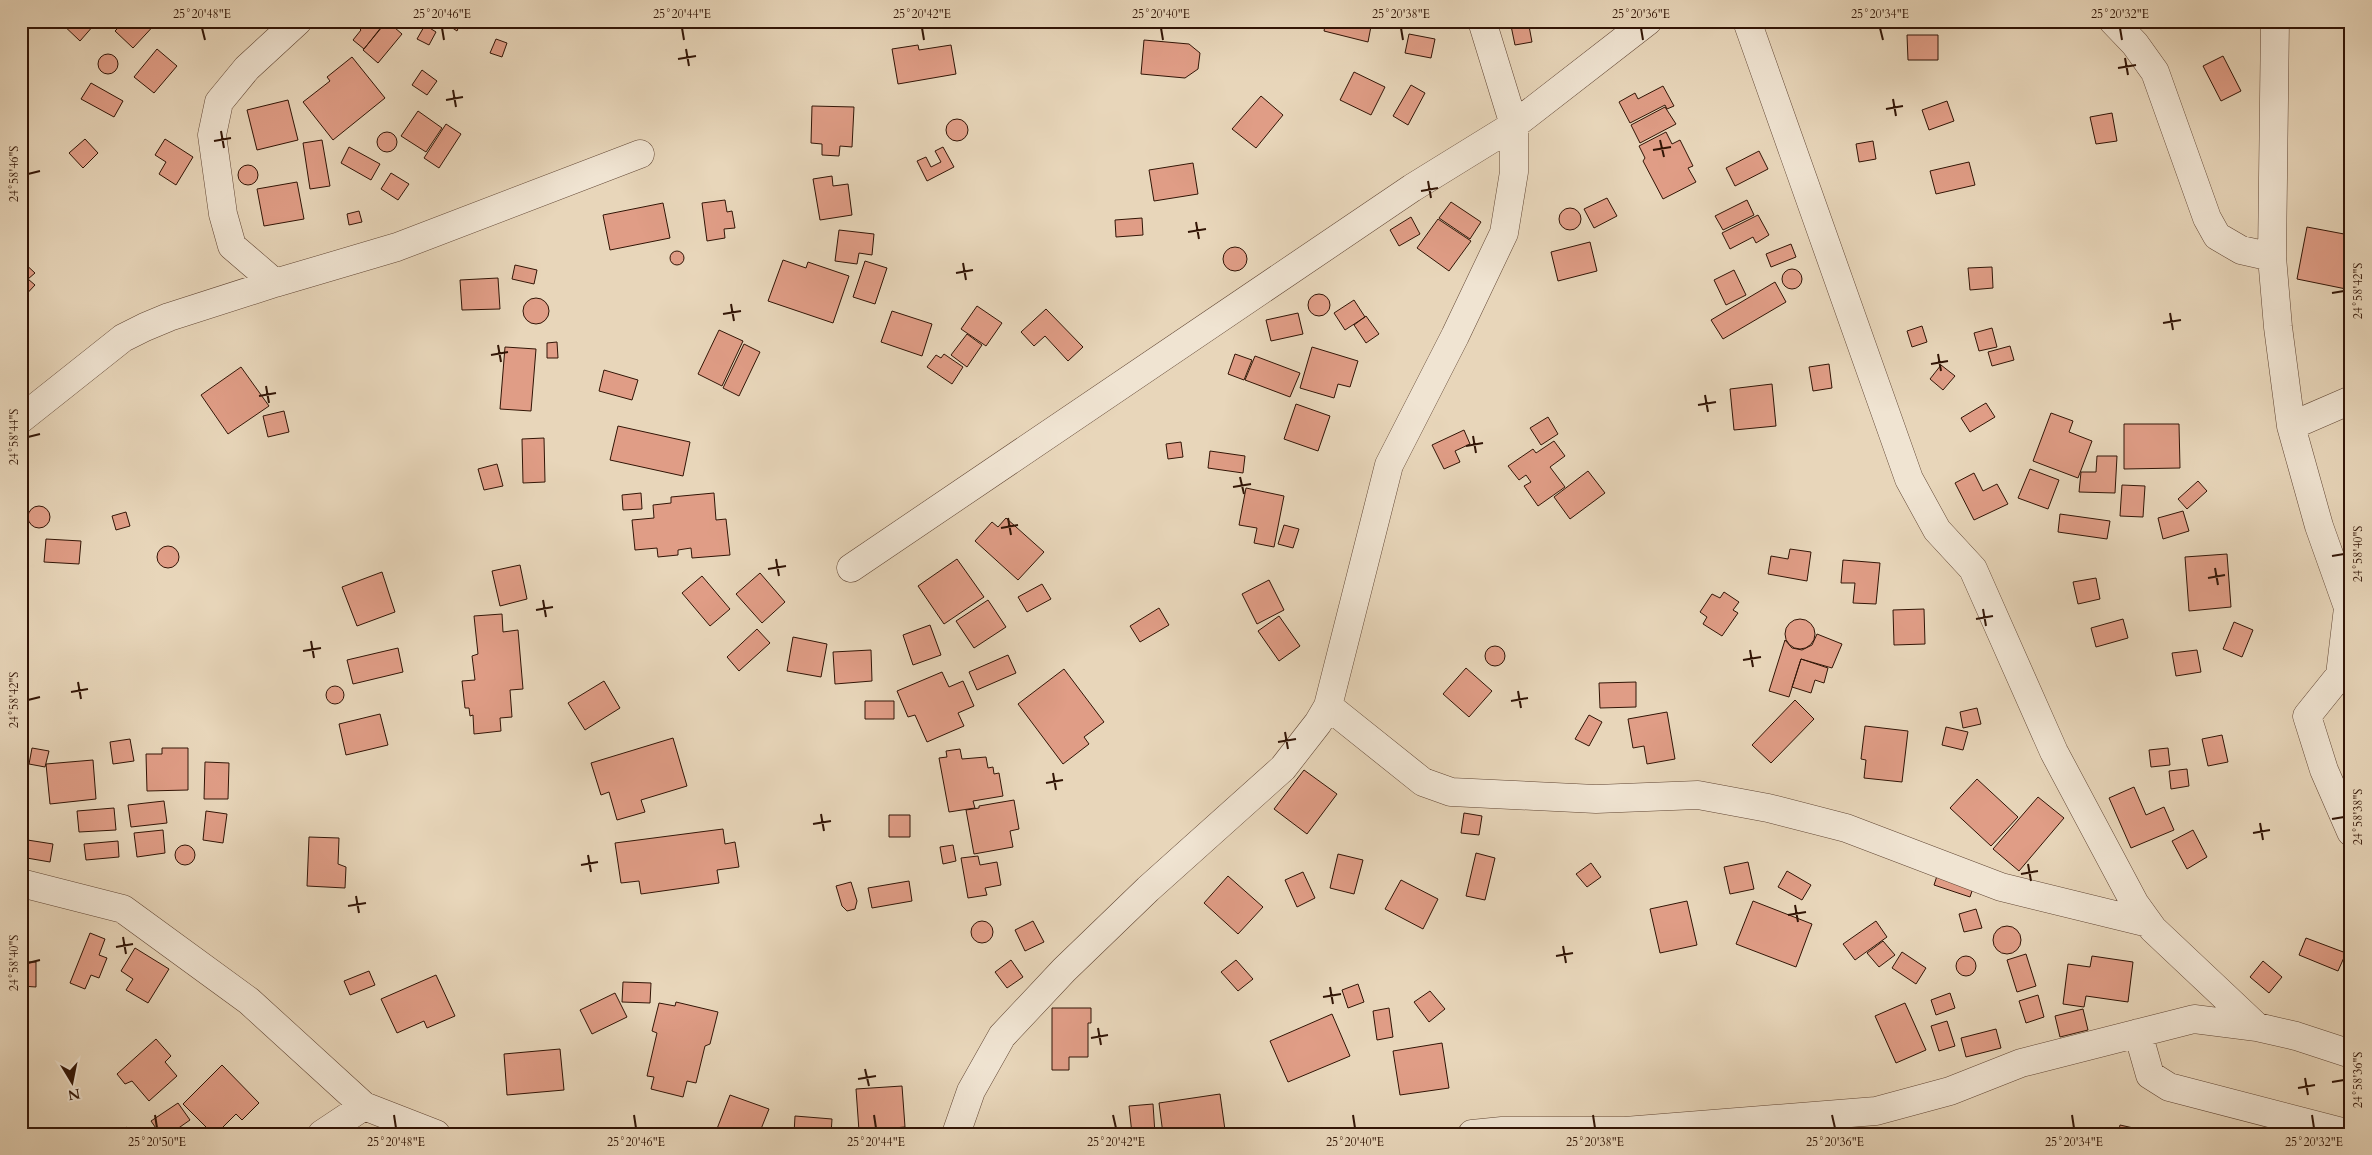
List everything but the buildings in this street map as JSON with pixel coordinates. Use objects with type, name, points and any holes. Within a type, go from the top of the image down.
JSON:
[{"type":"street","points":[[275,283],[232,246],[223,214],[212,135],[219,102],[248,68],[298,21]]},
{"type":"street","points":[[956,1134],[970,1091],[1002,1036],[1064,970],[1148,889],[1283,768],[1318,723],[1328,706],[1389,465],[1455,336],[1504,233],[1514,172],[1514,125],[1482,21]]},
{"type":"street","points":[[851,568],[1404,194],[1514,125],[1648,21]]},
{"type":"street","points":[[1747,21],[1909,479],[1936,530],[1973,569],[2054,752],[2135,904],[2148,923],[2257,1027]]},
{"type":"street","points":[[2113,21],[2135,44],[2155,72],[2207,218],[2217,236],[2241,250],[2272,257]]},
{"type":"street","points":[[2275,21],[2272,257],[2278,327],[2291,426],[2319,526],[2349,612],[2340,675],[2307,716],[2324,770],[2351,832]]},
{"type":"street","points":[[21,419],[123,338],[169,317],[397,247],[640,154]]},
{"type":"street","points":[[2291,426],[2351,400]]},
{"type":"street","points":[[1328,706],[1423,782],[1451,792],[1596,799],[1698,795],[1768,808],[1846,828],[2001,887],[2148,923]]},
{"type":"street","points":[[21,883],[122,909],[249,1002],[364,1106],[436,1134]]},
{"type":"street","points":[[1472,1134],[1502,1131],[1625,1131],[1876,1111],[1950,1091],[2021,1063],[2194,1019],[2257,1027],[2296,1036],[2351,1054]]},
{"type":"street","points":[[2138,1032],[2150,1075],[2169,1087],[2350,1134]]},
{"type":"street","points":[[322,1134],[364,1106]]}]
